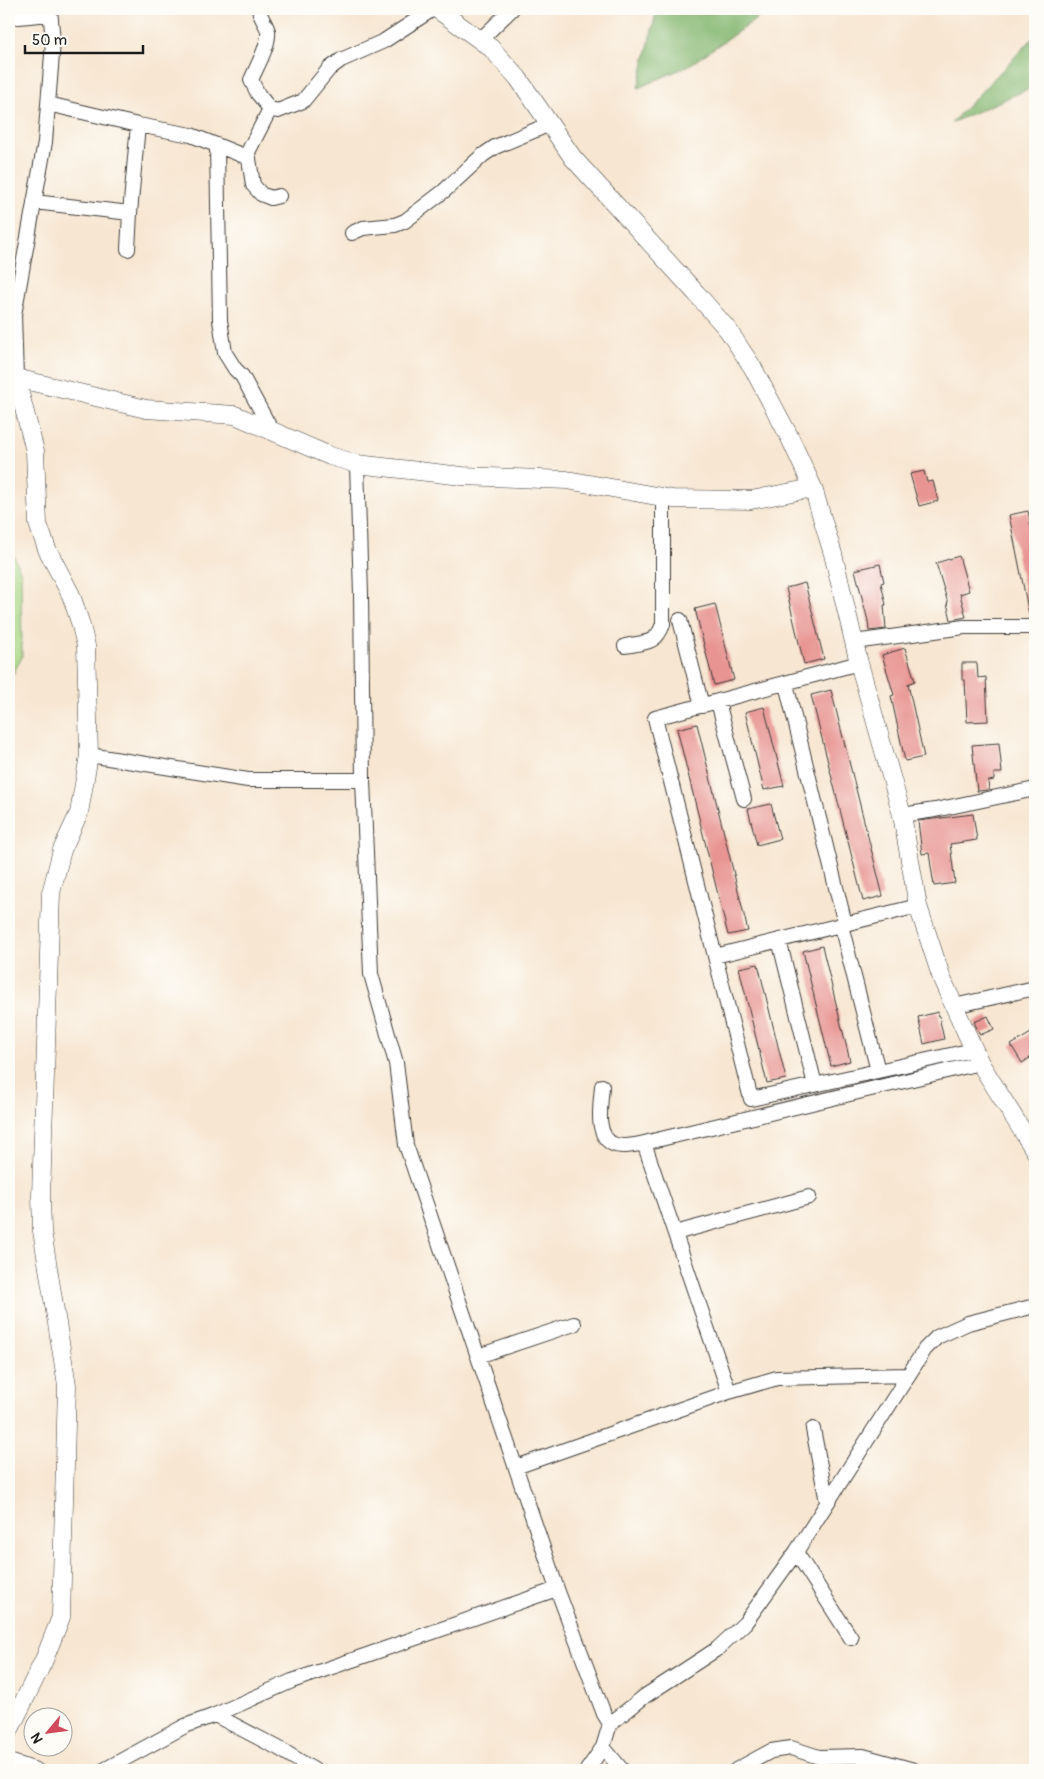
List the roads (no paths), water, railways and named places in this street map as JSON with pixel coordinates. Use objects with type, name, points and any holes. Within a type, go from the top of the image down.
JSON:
[{"type":"street","points":[[260,9],[260,14],[268,30],[267,42],[251,80],[258,94],[270,109],[278,111],[303,101],[329,69],[341,60],[384,41],[433,9]]},
{"type":"street","points":[[437,9],[491,48],[518,78],[573,158],[728,330],[753,368],[789,436],[813,488],[833,554],[859,663],[902,815],[918,906],[942,979],[977,1056],[1035,1151]]},
{"type":"street","points":[[480,40],[512,9]]},
{"type":"street","points":[[9,16],[19,17],[50,11],[53,42],[45,142],[34,202],[15,276],[13,379],[35,451],[38,524],[47,548],[71,595],[86,646],[90,755],[79,813],[62,850],[54,874],[50,922],[41,1196],[42,1231],[67,1385],[61,1617],[44,1660],[9,1731]]},
{"type":"street","points":[[48,104],[191,135],[249,158]]},
{"type":"street","points":[[270,109],[248,152],[253,184],[261,194],[271,198],[279,196]]},
{"type":"street","points":[[352,233],[363,228],[395,225],[406,221],[444,192],[483,155],[495,147],[550,124]]},
{"type":"street","points":[[128,249],[138,125]]},
{"type":"street","points":[[217,146],[220,320],[225,353],[242,376],[272,431]]},
{"type":"street","points":[[34,202],[130,213]]},
{"type":"street","points":[[13,379],[146,409],[235,415],[330,456],[357,464],[462,476],[567,480],[673,499],[751,500],[813,488]]},
{"type":"street","points":[[357,464],[364,780],[371,974],[396,1063],[406,1145],[557,1589],[604,1714],[610,1724]]},
{"type":"street","points":[[625,646],[651,640],[659,635],[663,624],[663,497]]},
{"type":"street","points":[[680,620],[702,706]]},
{"type":"street","points":[[854,642],[964,628],[1035,627]]},
{"type":"street","points":[[859,663],[655,718],[751,1099],[878,1071],[977,1056]]},
{"type":"street","points":[[786,684],[878,1071]]},
{"type":"street","points":[[718,702],[744,799]]},
{"type":"street","points":[[90,755],[248,780],[364,780]]},
{"type":"street","points":[[902,815],[1035,789]]},
{"type":"street","points":[[715,956],[918,906]]},
{"type":"street","points":[[779,940],[815,1085]]},
{"type":"street","points":[[954,1006],[1035,988]]},
{"type":"street","points":[[602,1086],[600,1122],[604,1135],[614,1144],[627,1146],[977,1056]]},
{"type":"street","points":[[644,1143],[729,1392]]},
{"type":"street","points":[[675,1233],[809,1198]]},
{"type":"street","points":[[587,1770],[603,1747],[610,1724],[645,1696],[718,1649],[745,1623],[796,1552],[925,1349],[937,1337],[968,1323],[1035,1306]]},
{"type":"street","points":[[478,1356],[574,1324]]},
{"type":"street","points":[[516,1467],[729,1392],[777,1378],[908,1375]]},
{"type":"street","points":[[813,1429],[828,1502]]},
{"type":"street","points":[[796,1552],[851,1638]]},
{"type":"street","points":[[104,1770],[185,1726],[292,1681],[557,1589]]},
{"type":"street","points":[[215,1715],[280,1749],[314,1770]]},
{"type":"street","points":[[603,1747],[622,1770]]},
{"type":"street","points":[[736,1770],[772,1751],[791,1748],[819,1757],[863,1756],[914,1770]]},
{"type":"street","points":[[9,1761],[36,1770]]}]
